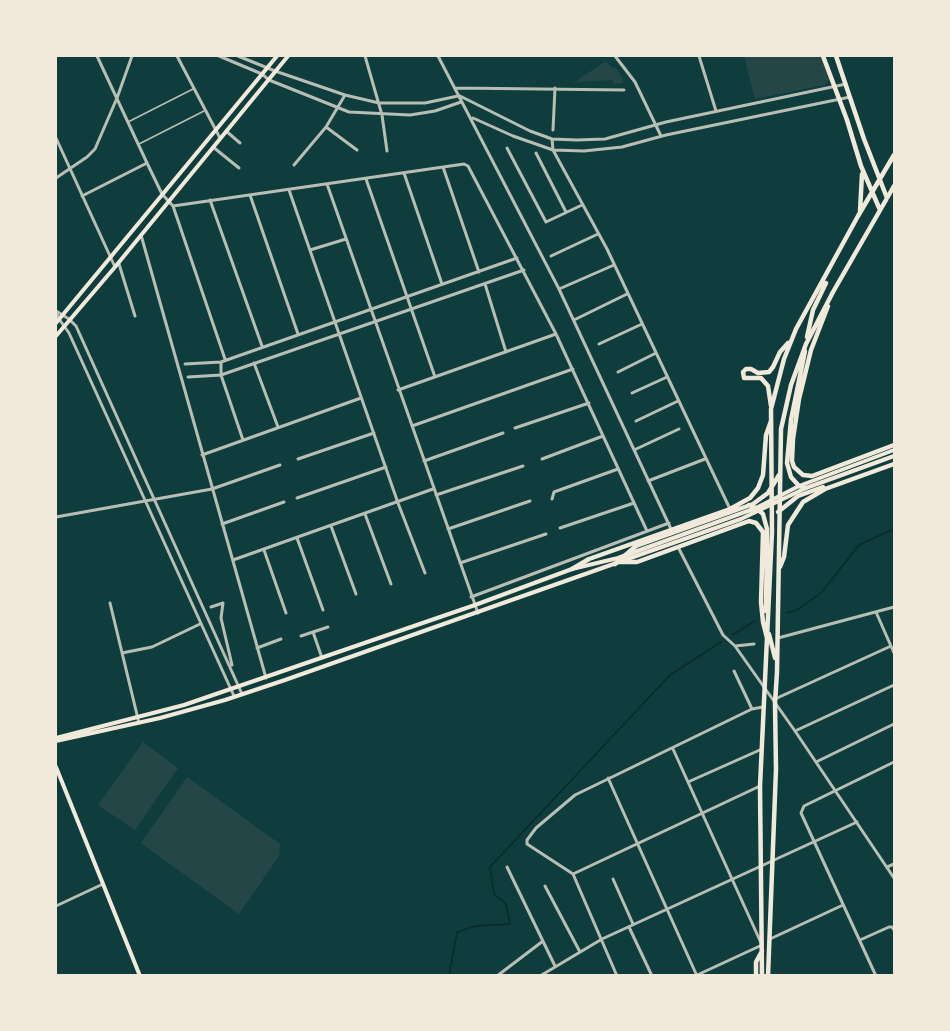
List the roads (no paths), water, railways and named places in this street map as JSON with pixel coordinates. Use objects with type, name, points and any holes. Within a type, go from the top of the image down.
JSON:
[{"type":"main road","points":[[57,321],[214,129],[277,56]]},
{"type":"main road","points":[[56,336],[288,56]]},
{"type":"main road","points":[[824,56],[861,166],[880,210]]},
{"type":"main road","points":[[836,56],[887,198]]},
{"type":"main road","points":[[771,409],[777,381],[790,342],[858,216],[894,155]]},
{"type":"main road","points":[[858,216],[862,191],[861,166]]},
{"type":"main road","points":[[768,975],[773,860],[780,471],[784,416],[791,385],[806,344],[828,300],[894,186]]},
{"type":"main road","points":[[806,488],[799,486],[791,477],[787,464],[791,420],[812,314],[829,273]]},
{"type":"main road","points":[[828,300],[827,309],[811,350],[799,399],[793,439],[794,467],[803,475],[812,476],[894,445]]},
{"type":"main road","points":[[762,975],[760,786],[772,521],[772,418],[768,386],[760,378],[744,378],[743,372],[751,369],[758,373],[769,372],[780,352],[790,342]]},
{"type":"main road","points":[[690,527],[750,498],[760,484],[764,471],[766,435],[772,418]]},
{"type":"main road","points":[[780,498],[799,486],[894,450]]},
{"type":"main road","points":[[56,740],[242,694],[618,563],[758,510],[780,498],[894,456]]},
{"type":"main road","points":[[772,521],[780,511],[802,494],[894,463]]},
{"type":"main road","points":[[779,570],[784,556],[788,525],[803,502],[825,489],[894,463]]},
{"type":"main road","points":[[618,563],[636,546],[750,506],[772,488],[780,471]]},
{"type":"main road","points":[[737,506],[750,506],[758,510],[765,519],[768,534],[766,601],[768,636]]},
{"type":"main road","points":[[572,569],[589,559],[670,526],[690,527],[758,510]]},
{"type":"main road","points":[[618,563],[637,562],[749,521],[759,525],[763,532],[762,609],[768,636],[774,650],[777,672]]},
{"type":"main road","points":[[138,721],[572,569],[623,556]]},
{"type":"main road","points":[[765,706],[770,708],[776,718]]},
{"type":"main road","points":[[56,767],[140,975]]},
{"type":"main road","points":[[756,975],[756,962],[762,951]]},
{"type":"street","points":[[97,56],[162,194],[173,206],[225,360]]},
{"type":"street","points":[[56,178],[95,149],[132,56]]},
{"type":"street","points":[[177,56],[220,138]]},
{"type":"street","points":[[219,56],[262,74],[269,80],[349,112],[382,115],[422,113],[461,102]]},
{"type":"street","points":[[238,56],[345,95],[379,103],[425,103],[458,96],[530,131],[552,139],[605,139],[716,111],[846,84]]},
{"type":"street","points":[[365,56],[382,115],[387,151]]},
{"type":"street","points":[[438,56],[559,289],[670,526],[647,531],[471,597]]},
{"type":"street","points":[[615,56],[635,82],[663,135]]},
{"type":"street","points":[[707,56],[701,57],[716,111]]},
{"type":"street","points":[[454,88],[624,90]]},
{"type":"street","points":[[553,130],[555,88]]},
{"type":"street","points":[[294,165],[326,127],[345,95]]},
{"type":"street","points":[[471,118],[553,150],[584,151],[622,147],[663,135],[852,97]]},
{"type":"street","points":[[326,127],[357,150]]},
{"type":"street","points":[[226,131],[240,143]]},
{"type":"street","points":[[56,138],[115,267]]},
{"type":"street","points":[[552,139],[553,150],[599,234],[730,509]]},
{"type":"street","points":[[213,147],[239,168]]},
{"type":"street","points":[[507,148],[546,222],[582,204]]},
{"type":"street","points":[[536,153],[566,212]]},
{"type":"street","points":[[82,196],[147,163]]},
{"type":"street","points":[[173,206],[468,165],[556,334],[647,531]]},
{"type":"street","points":[[443,167],[479,272]]},
{"type":"street","points":[[404,173],[442,285]]},
{"type":"street","points":[[366,179],[435,377]]},
{"type":"street","points":[[327,184],[478,613]]},
{"type":"street","points":[[289,190],[398,503],[425,573]]},
{"type":"street","points":[[250,195],[298,334]]},
{"type":"street","points":[[210,200],[263,346]]},
{"type":"street","points":[[551,256],[599,234]]},
{"type":"street","points":[[141,235],[266,678]]},
{"type":"street","points":[[310,251],[346,239]]},
{"type":"street","points":[[185,364],[220,362],[517,258]]},
{"type":"street","points":[[118,263],[135,316]]},
{"type":"street","points":[[559,289],[614,265]]},
{"type":"street","points":[[188,377],[220,375],[524,270]]},
{"type":"street","points":[[485,284],[506,352]]},
{"type":"street","points":[[574,320],[627,294]]},
{"type":"street","points":[[56,311],[75,326],[232,667],[242,694]]},
{"type":"street","points":[[56,311],[57,321],[64,325],[92,384],[234,696]]},
{"type":"street","points":[[599,344],[642,324]]},
{"type":"street","points":[[399,390],[556,334]]},
{"type":"street","points":[[618,372],[656,353]]},
{"type":"street","points":[[220,362],[220,375],[243,440]]},
{"type":"street","points":[[254,363],[278,427]]},
{"type":"street","points":[[412,426],[573,369]]},
{"type":"street","points":[[632,393],[667,377]]},
{"type":"street","points":[[92,384],[100,381]]},
{"type":"street","points":[[202,455],[361,398]]},
{"type":"street","points":[[636,421],[678,401]]},
{"type":"street","points":[[515,428],[589,403]]},
{"type":"street","points":[[634,450],[679,429]]},
{"type":"street","points":[[298,459],[374,433]]},
{"type":"street","points":[[424,461],[503,433]]},
{"type":"street","points":[[542,459],[603,436]]},
{"type":"street","points":[[122,450],[130,447]]},
{"type":"street","points":[[648,481],[705,459]]},
{"type":"street","points":[[56,517],[212,489],[280,465]]},
{"type":"street","points":[[436,495],[523,466]]},
{"type":"street","points":[[297,498],[386,467]]},
{"type":"street","points":[[552,499],[554,492],[618,469]]},
{"type":"street","points":[[233,560],[434,489]]},
{"type":"street","points":[[448,529],[530,501]]},
{"type":"street","points":[[222,524],[284,502]]},
{"type":"street","points":[[560,528],[634,502]]},
{"type":"street","points":[[365,514],[391,584]]},
{"type":"street","points":[[331,526],[356,594]]},
{"type":"street","points":[[459,563],[546,534]]},
{"type":"street","points":[[297,538],[323,610]]},
{"type":"street","points":[[678,547],[723,635],[735,646],[775,701],[894,878]]},
{"type":"street","points":[[264,550],[286,613]]},
{"type":"street","points":[[110,603],[138,721]]},
{"type":"street","points":[[212,607],[224,603],[221,618],[232,657],[232,667]]},
{"type":"street","points":[[778,638],[894,607]]},
{"type":"street","points":[[876,612],[894,653]]},
{"type":"street","points":[[211,622],[221,618]]},
{"type":"street","points":[[122,653],[152,647],[200,624]]},
{"type":"street","points":[[301,636],[328,627]]},
{"type":"street","points":[[313,632],[322,658]]},
{"type":"street","points":[[257,648],[281,639]]},
{"type":"street","points":[[735,646],[754,644]]},
{"type":"street","points":[[775,701],[891,646]]},
{"type":"street","points":[[734,671],[752,709]]},
{"type":"street","points":[[795,731],[894,685]]},
{"type":"street","points":[[617,975],[573,874],[526,842],[536,828],[575,795],[752,709],[765,706]]},
{"type":"street","points":[[816,762],[894,724]]},
{"type":"street","points":[[608,778],[696,975],[762,945],[673,748]]},
{"type":"street","points":[[688,782],[762,749]]},
{"type":"street","points":[[876,975],[801,809],[894,762]]},
{"type":"street","points":[[573,874],[760,786]]},
{"type":"street","points":[[540,975],[602,939],[857,822]]},
{"type":"street","points":[[887,867],[894,864]]},
{"type":"street","points":[[507,867],[555,966]]},
{"type":"street","points":[[613,879],[634,925]]},
{"type":"street","points":[[56,906],[103,884]]},
{"type":"street","points":[[545,886],[580,952]]},
{"type":"street","points":[[769,940],[844,905]]},
{"type":"street","points":[[629,927],[652,975]]},
{"type":"street","points":[[860,940],[893,928]]},
{"type":"street","points":[[497,975],[543,941]]},
{"type":"lane","points":[[128,122],[194,89]]},
{"type":"lane","points":[[138,144],[205,110]]},
{"type":"waterway","points":[[786,613],[797,610],[821,593],[859,545],[894,529]]},
{"type":"waterway","points":[[732,635],[755,621]]},
{"type":"waterway","points":[[449,976],[457,932],[476,926],[510,924],[506,904],[494,894],[490,867],[670,675],[721,642]]}]
